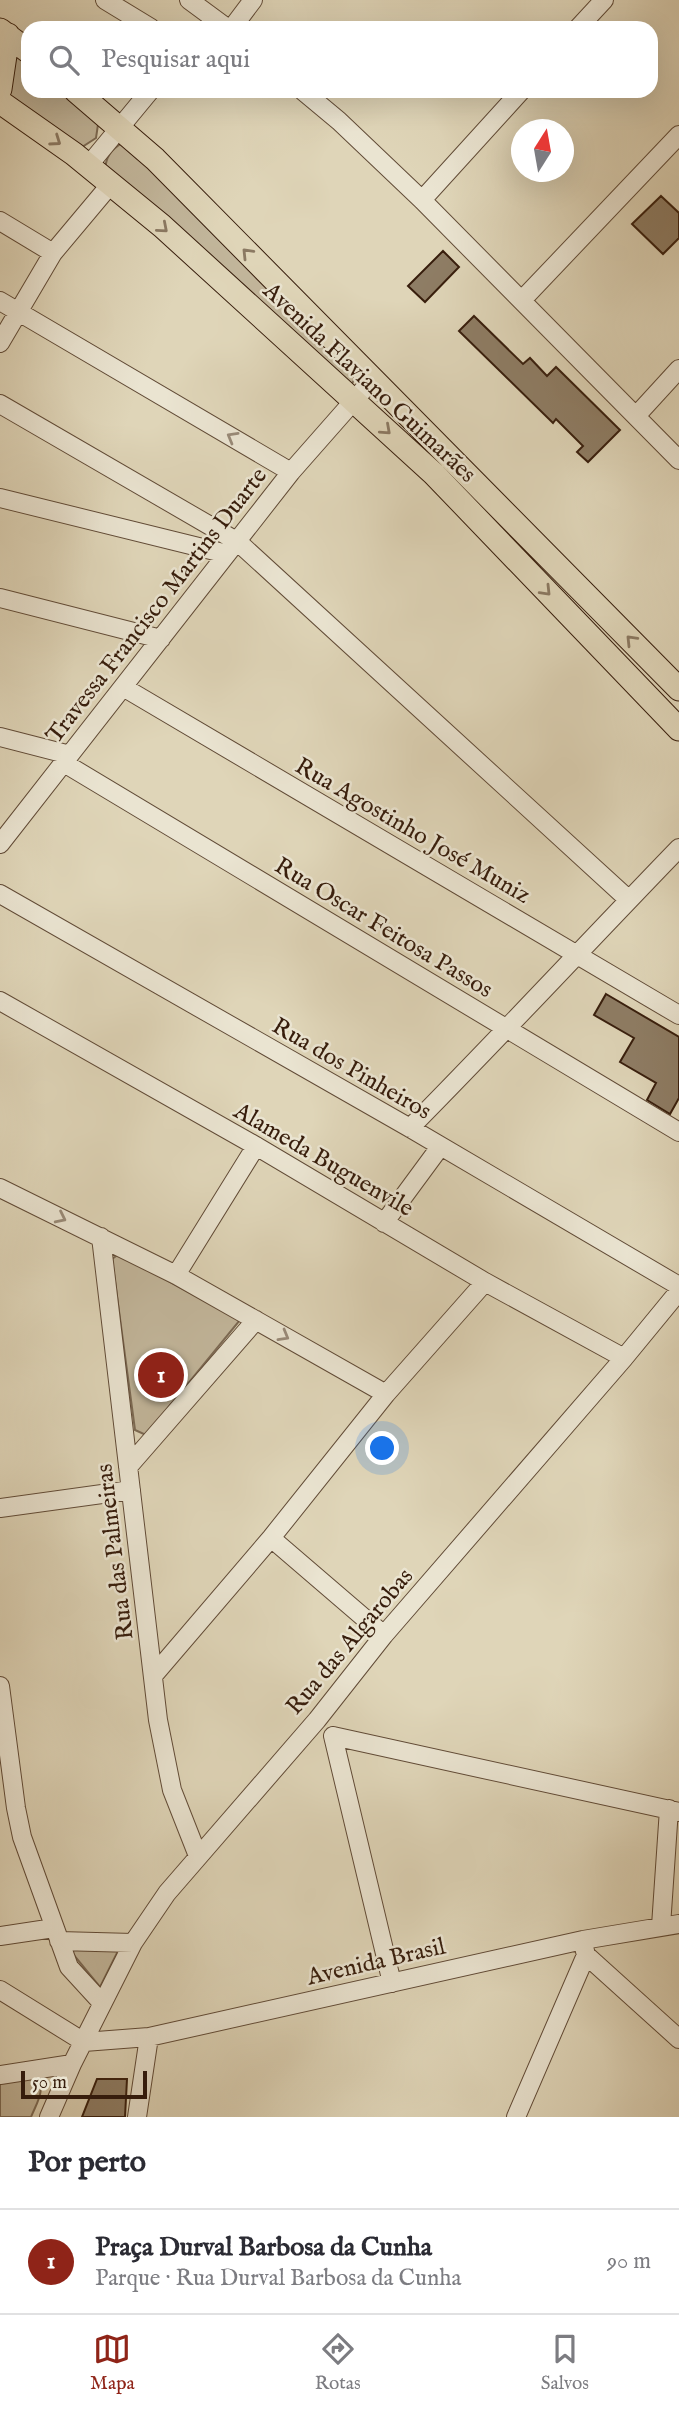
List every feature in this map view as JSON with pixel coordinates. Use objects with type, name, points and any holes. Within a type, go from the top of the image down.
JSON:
[{"type":"main road","points":[[4,32],[21,45]]},
{"type":"main road","points":[[0,89],[4,32]]},
{"type":"main road","name":"Avenida Flaviano Guimarães","points":[[84,98],[155,159],[679,689]]},
{"type":"main road","name":"Avenida Flaviano Guimarães","points":[[0,102],[88,166],[162,226],[353,399],[434,474],[679,729]]},
{"type":"street","points":[[105,0],[140,21]]},
{"type":"street","points":[[189,0],[214,21]]},
{"type":"street","points":[[224,21],[253,0]]},
{"type":"street","points":[[585,21],[604,0]]},
{"type":"street","points":[[88,166],[144,98]]},
{"type":"street","points":[[311,98],[422,200],[679,460]]},
{"type":"street","points":[[422,200],[515,98]]},
{"type":"street","points":[[522,300],[679,135]]},
{"type":"street","points":[[0,343],[53,253],[110,185]]},
{"type":"street","points":[[0,221],[53,253]]},
{"type":"street","points":[[0,301],[291,472]]},
{"type":"street","points":[[636,416],[679,369]]},
{"type":"street","name":"Travessa Francisco Martins Duarte","points":[[0,844],[291,472],[372,380]]},
{"type":"street","points":[[0,404],[232,548],[629,900]]},
{"type":"street","points":[[0,498],[232,548]]},
{"type":"street","points":[[0,598],[161,639]]},
{"type":"street","name":"Rua Agostinho José Muniz","points":[[122,687],[679,1015]]},
{"type":"street","name":"Rua Oscar Feitosa Passos","points":[[0,737],[67,759],[507,1030],[679,1132]]},
{"type":"street","points":[[410,1128],[679,848]]},
{"type":"street","name":"Rua dos Pinheiros","points":[[0,894],[410,1128],[679,1288]]},
{"type":"street","name":"Alameda Buguenvile","points":[[0,1001],[256,1146],[485,1282],[624,1358]]},
{"type":"street","points":[[176,1275],[256,1146]]},
{"type":"street","points":[[384,1223],[440,1147]]},
{"type":"street","points":[[0,1188],[176,1275],[386,1394]]},
{"type":"street","name":"Rua das Palmeiras","points":[[101,1237],[158,1720],[172,1790],[198,1856]]},
{"type":"street","points":[[153,1676],[271,1538],[386,1394],[485,1282]]},
{"type":"street","name":"Rua das Algarobas","points":[[49,2117],[132,1943],[167,1893],[317,1720],[384,1635],[624,1358],[679,1288]]},
{"type":"street","points":[[128,1467],[256,1320]]},
{"type":"street","points":[[0,1508],[131,1490]]},
{"type":"street","points":[[271,1538],[384,1635]]},
{"type":"street","points":[[0,1686],[22,1837],[69,1967],[102,2003]]},
{"type":"street","points":[[317,1720],[333,1735],[674,1810],[661,1926]]},
{"type":"street","points":[[333,1735],[392,1983]]},
{"type":"street","name":"Avenida Brasil","points":[[84,2042],[149,2037],[392,1983],[584,1948],[661,1926],[679,1924]]},
{"type":"street","points":[[0,1936],[57,1935],[132,1943]]},
{"type":"street","points":[[516,2117],[584,1948],[679,2039]]},
{"type":"street","points":[[0,1990],[84,2042]]},
{"type":"street","points":[[137,2117],[149,2037]]},
{"type":"street","points":[[0,2076],[72,2064]]},
{"type":"shaded area","points":[[19,52],[21,54],[21,98],[75,98],[99,118],[96,138],[79,149],[9,101],[12,62]]},
{"type":"shaded area","points":[[122,143],[134,146],[358,374],[351,385],[105,170],[110,154]]},
{"type":"shaded area","points":[[119,1254],[240,1320],[146,1435],[135,1430],[112,1259]]},
{"type":"shaded area","points":[[120,1947],[100,1987],[68,1948]]},
{"type":"shaded area","points":[[35,2076],[41,2091],[31,2117],[0,2117],[0,2082]]},
{"type":"building","points":[[661,196],[679,213],[679,238],[663,254],[632,224]]},
{"type":"building","points":[[443,251],[459,267],[425,302],[408,286]]},
{"type":"building","points":[[474,316],[523,364],[530,358],[547,376],[556,367],[620,430],[588,462],[577,452],[583,446],[556,419],[553,423],[459,331]]},
{"type":"building","points":[[606,994],[679,1037],[679,1098],[670,1114],[647,1100],[656,1083],[620,1062],[634,1038],[594,1015]]},
{"type":"building","points":[[97,2079],[127,2079],[125,2117],[82,2117]]},
{"type":"place","name":"Praça Durval Barbosa da Cunha","points":[[161,1375]]}]
